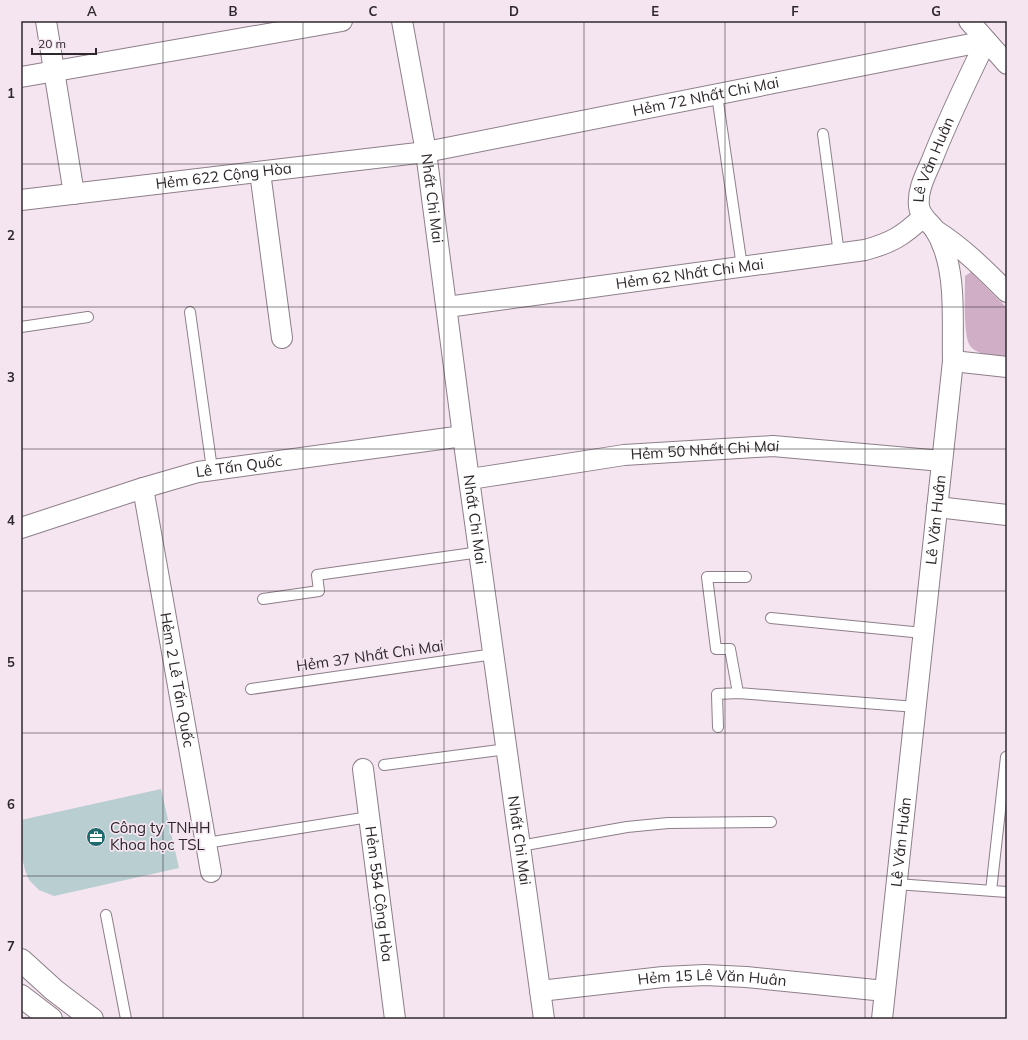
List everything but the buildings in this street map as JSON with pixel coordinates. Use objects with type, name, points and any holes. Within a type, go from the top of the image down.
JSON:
[{"type":"main road","points":[[21,960],[54,990],[92,1019]]},
{"type":"main road","points":[[21,996],[51,1019]]},
{"type":"street","points":[[46,21],[74,194]]},
{"type":"street","points":[[21,77],[342,21]]},
{"type":"street","name":"Nhất Chi Mai","points":[[402,21],[426,152],[463,436],[544,1019]]},
{"type":"street","points":[[969,21],[1007,64]]},
{"type":"street","name":"Hẻm 72 Nhất Chi Mai","points":[[426,152],[986,41]]},
{"type":"street","name":"Lê Văn Huân","points":[[882,1019],[953,361],[950,277],[944,250],[918,207],[918,196],[921,185],[943,132],[986,41]]},
{"type":"street","name":"Hẻm 622 Cộng Hòa","points":[[21,200],[426,152]]},
{"type":"street","points":[[260,172],[282,338]]},
{"type":"street","points":[[929,224],[973,258],[1007,292]]},
{"type":"street","name":"Hẻm 62 Nhất Chi Mai","points":[[447,307],[865,250],[895,240],[909,231],[929,224]]},
{"type":"street","points":[[953,361],[1007,366]]},
{"type":"street","name":"Lê Tấn Quốc","points":[[21,528],[143,488],[212,469],[463,436]]},
{"type":"street","name":"Hẻm 50 Nhất Chi Mai","points":[[470,479],[624,455],[773,446],[942,461]]},
{"type":"street","name":"Hẻm 2 Lê Tấn Quốc","points":[[143,488],[211,872]]},
{"type":"street","points":[[937,507],[1007,515]]},
{"type":"street","name":"Hẻm 554 Cộng Hòa","points":[[363,770],[395,1019]]},
{"type":"street","name":"Hẻm 15 Lê Văn Huân","points":[[540,991],[663,976],[705,975],[746,977],[885,991]]},
{"type":"lane","points":[[717,94],[742,267]]},
{"type":"lane","points":[[823,134],[839,254]]},
{"type":"lane","points":[[190,312],[212,469]]},
{"type":"lane","points":[[21,327],[88,317]]},
{"type":"lane","points":[[262,599],[319,591],[318,575],[480,552]]},
{"type":"lane","points":[[738,693],[730,649],[716,649],[707,577],[746,577]]},
{"type":"lane","points":[[770,618],[924,633]]},
{"type":"lane","name":"Hẻm 37 Nhất Chi Mai","points":[[251,689],[494,654]]},
{"type":"lane","points":[[718,727],[717,694],[738,693],[916,707]]},
{"type":"lane","points":[[384,765],[507,749]]},
{"type":"lane","points":[[991,891],[1006,757]]},
{"type":"lane","points":[[206,843],[369,816]]},
{"type":"lane","points":[[520,846],[634,826],[668,823],[770,822]]},
{"type":"lane","points":[[896,884],[1007,892]]},
{"type":"lane","points":[[106,914],[126,1019]]},
{"type":"shaded area","points":[[971,272],[1007,308],[1007,357],[988,355],[978,352],[971,347],[968,342],[965,316],[965,276]]},
{"type":"place","name":"Công ty TNHH Khoa học TSL","points":[[96,837]]}]
